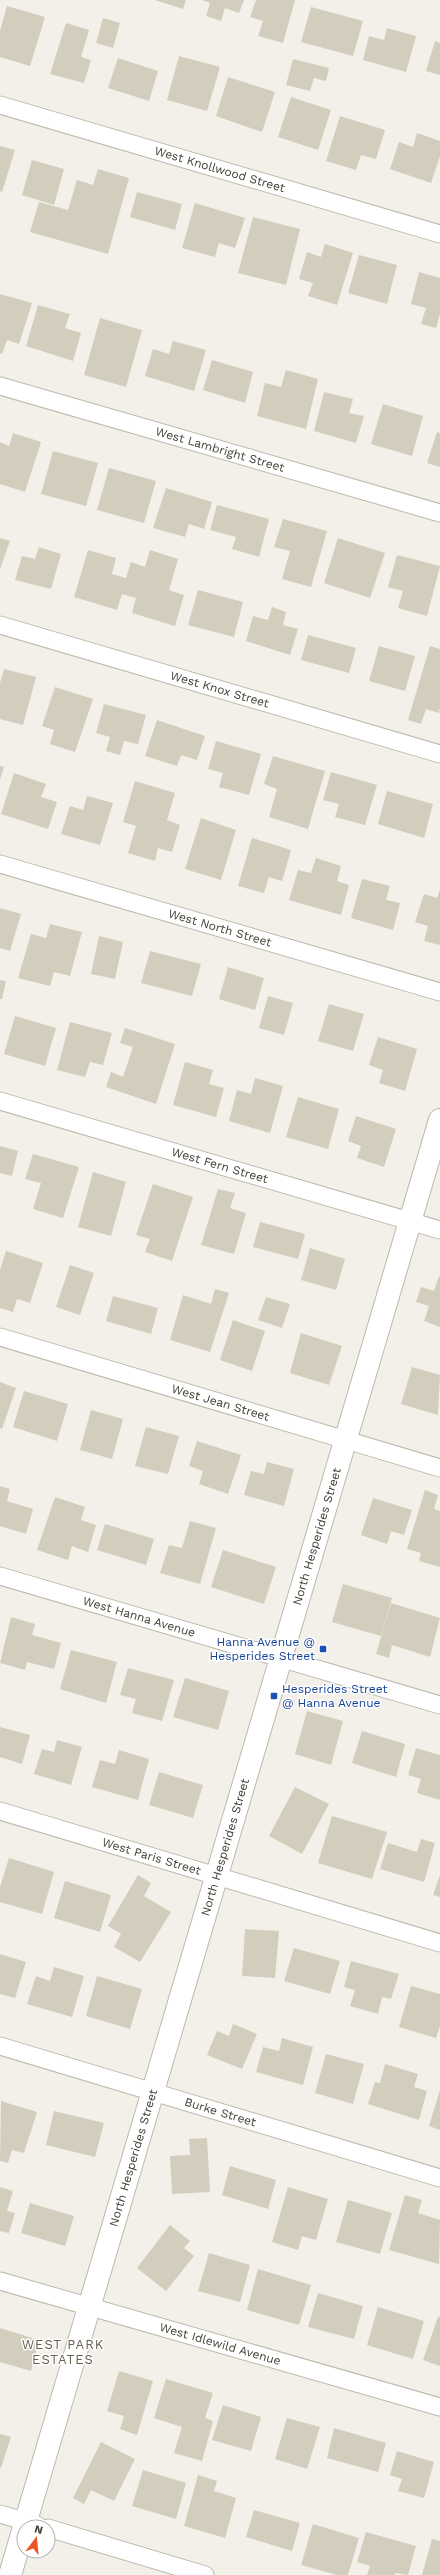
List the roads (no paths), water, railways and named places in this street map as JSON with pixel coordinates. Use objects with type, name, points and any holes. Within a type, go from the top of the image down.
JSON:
[{"type":"street","name":"West Knollwood Street","points":[[0,105],[440,234]]},
{"type":"street","name":"West Lambright Street","points":[[0,386],[440,513]]},
{"type":"street","name":"West Knox Street","points":[[0,625],[440,754]]},
{"type":"street","name":"West North Street","points":[[0,864],[440,992]]},
{"type":"street","name":"West Fern Street","points":[[0,1100],[440,1230]]},
{"type":"street","name":"North Hesperides Street","points":[[36,2519],[90,2308],[440,1120]]},
{"type":"street","name":"West Jean Street","points":[[0,1337],[347,1439],[440,1468]]},
{"type":"street","name":"West Hanna Avenue","points":[[0,1576],[440,1705]]},
{"type":"street","name":"West Paris Street","points":[[0,1811],[440,1942]]},
{"type":"street","name":"Burke Street","points":[[0,2046],[440,2178]]},
{"type":"street","name":"West Idlewild Avenue","points":[[0,2281],[440,2407]]},
{"type":"street","points":[[0,2514],[18,2519]]},
{"type":"street","points":[[56,2530],[205,2575]]},
{"type":"street","name":"North Hesperides Street","points":[[10,2575],[18,2559]]},
{"type":"place","name":"Hanna Avenue @ Hesperides Street","points":[[323,1649]]},
{"type":"place","name":"Hesperides Street @ Hanna Avenue","points":[[274,1696]]},
{"type":"district","name":"WEST PARK ESTATES","points":[[63,2352]]}]
